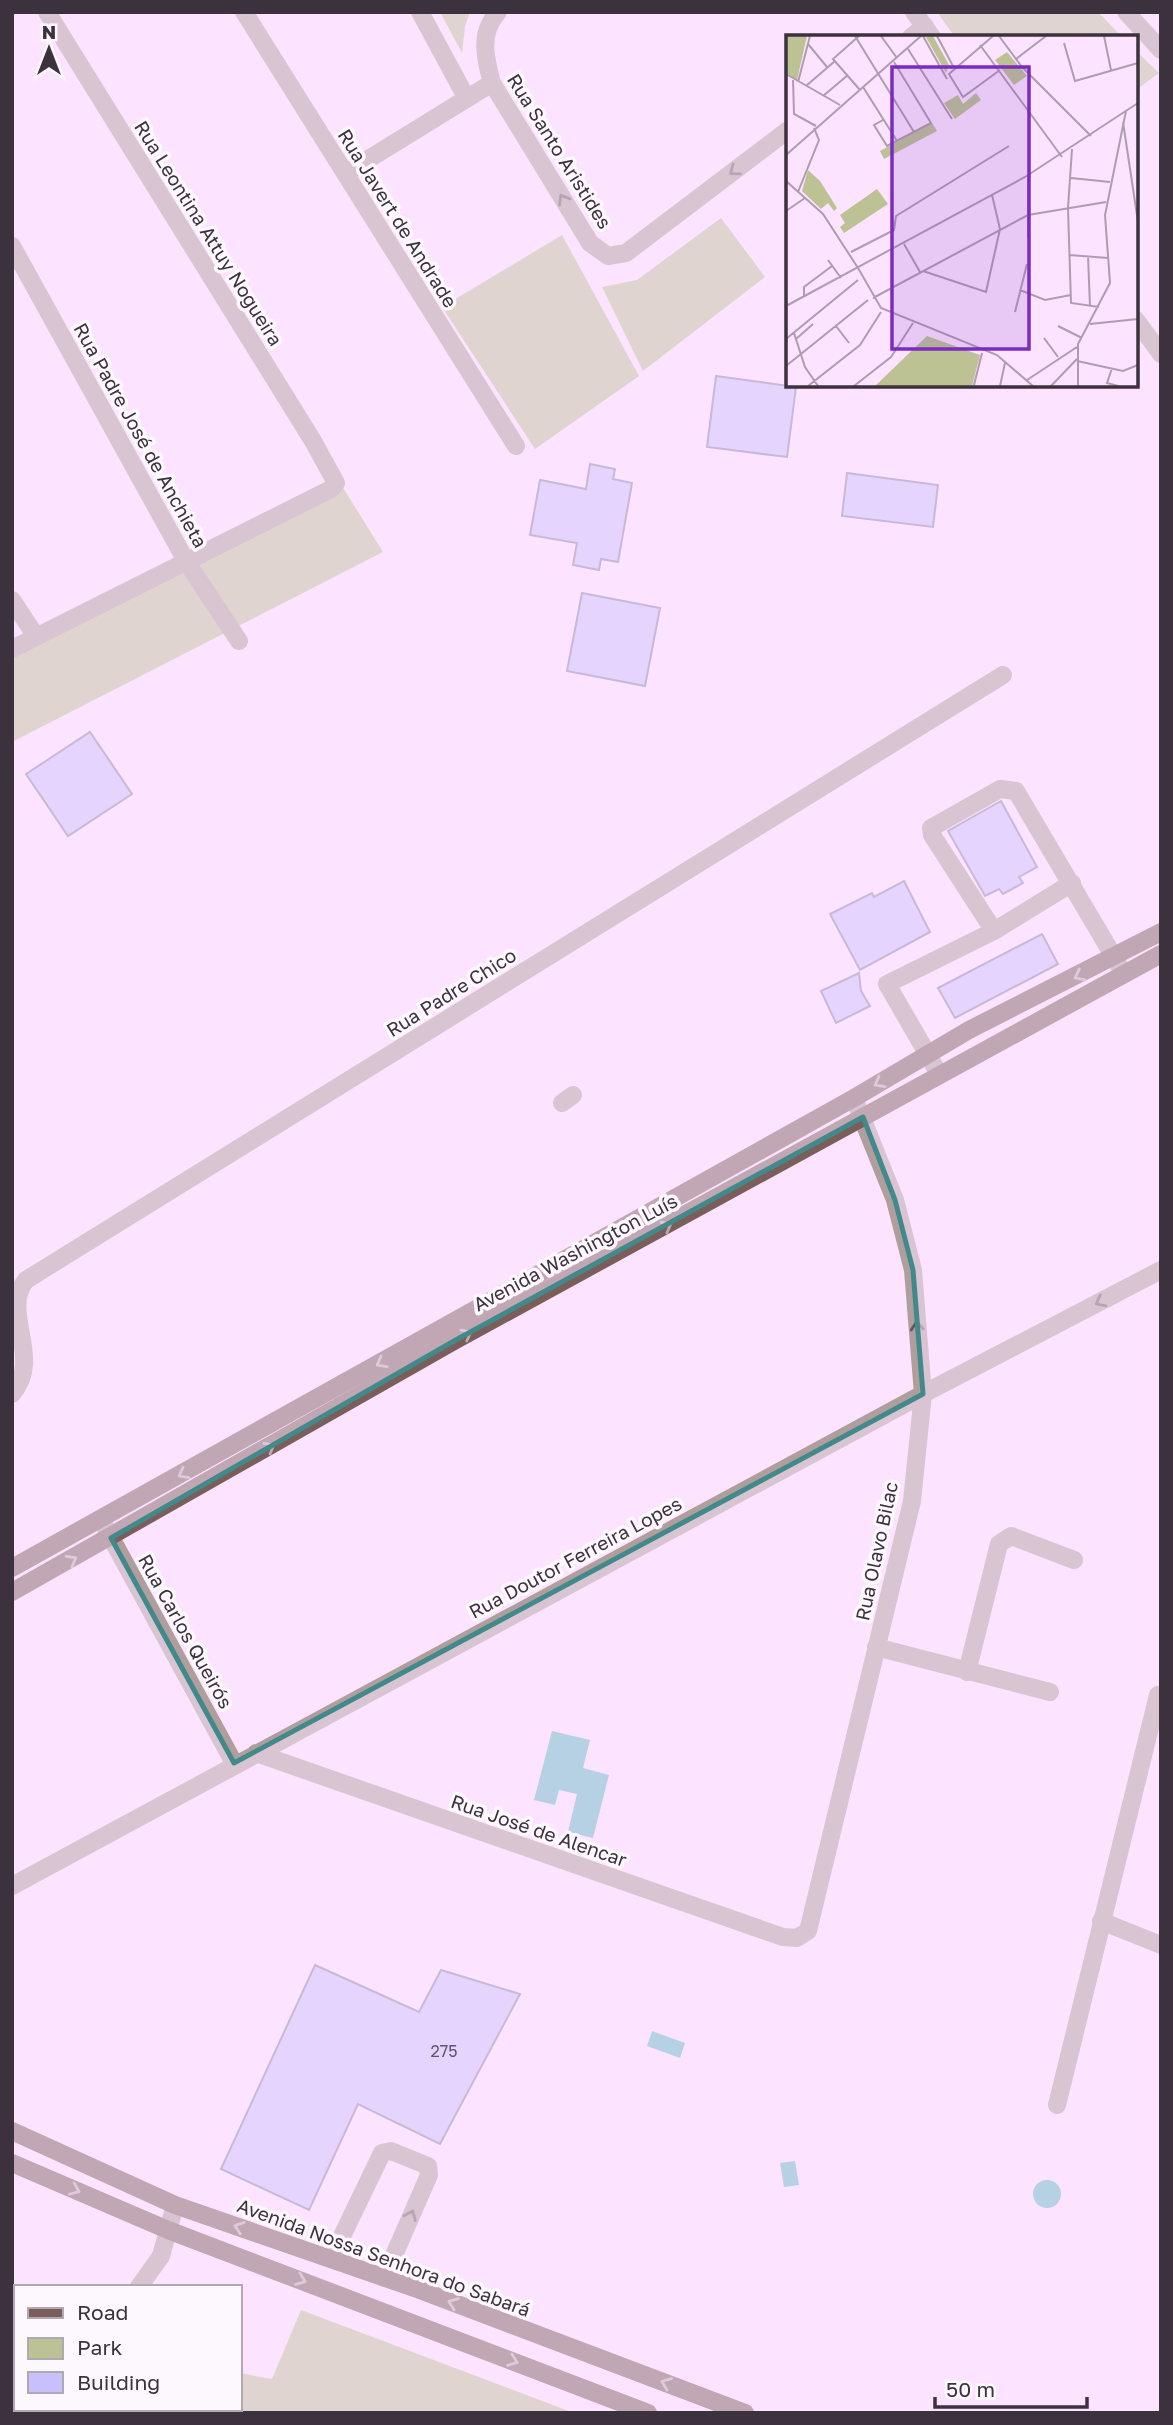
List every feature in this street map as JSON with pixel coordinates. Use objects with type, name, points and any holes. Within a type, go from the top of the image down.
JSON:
[{"type":"main road","name":"Avenida Washington Luís","points":[[12,1592],[454,1341],[939,1074],[1119,966],[1161,932]]},
{"type":"main road","name":"Avenida Washington Luís","points":[[12,1568],[854,1098],[969,1030],[1119,966],[1161,954]]},
{"type":"main road","name":"Avenida Nossa Senhora do Sabará","points":[[12,2131],[175,2204],[384,2278],[745,2413]]},
{"type":"main road","points":[[12,2163],[168,2230],[648,2413]]},
{"type":"street","name":"Rua Leontina Attuy Nogueira","points":[[47,12],[335,476],[336,483],[331,489],[186,561]]},
{"type":"street","name":"Rua Javert de Andrade","points":[[244,12],[516,446]]},
{"type":"street","points":[[420,12],[466,97]]},
{"type":"street","name":"Rua Santo Aristides","points":[[498,12],[490,22],[486,36],[485,57],[492,83],[590,243],[608,256],[626,253],[786,132]]},
{"type":"street","points":[[1126,12],[1161,50]]},
{"type":"street","points":[[346,173],[492,83]]},
{"type":"street","name":"Rua Padre José de Anchieta","points":[[12,246],[186,561],[239,641]]},
{"type":"street","points":[[1138,323],[1161,354]]},
{"type":"street","points":[[12,649],[35,635],[186,561]]},
{"type":"street","points":[[12,600],[35,635]]},
{"type":"street","name":"Rua Padre Chico","points":[[12,1394],[22,1382],[24,1364],[13,1302],[16,1290],[26,1280],[1003,675]]},
{"type":"street","points":[[994,931],[932,835],[932,828],[1000,789],[1017,791],[1119,966]]},
{"type":"street","points":[[939,1074],[887,984],[994,931],[1072,884]]},
{"type":"street","name":"Rua Olavo Bilac","points":[[808,1931],[912,1501],[923,1394],[913,1270],[895,1200],[854,1098]]},
{"type":"street","name":"Rua Doutor Ferreira Lopes","points":[[12,1886],[234,1763],[923,1394],[1161,1270]]},
{"type":"street","name":"Rua Carlos Queirós","points":[[101,1520],[234,1763]]},
{"type":"street","points":[[967,1672],[999,1544],[1011,1536],[1074,1560]]},
{"type":"street","points":[[876,1647],[1051,1692]]},
{"type":"street","points":[[1057,2105],[1158,1695]]},
{"type":"street","name":"Rua José de Alencar","points":[[256,1753],[783,1937],[797,1938],[808,1931]]},
{"type":"street","points":[[1101,1921],[1161,1945]]},
{"type":"street","points":[[331,2259],[382,2153],[391,2151],[428,2166],[429,2175],[384,2278]]},
{"type":"street","points":[[140,2285],[161,2256],[175,2204]]},
{"type":"highlighted area","points":[[863,1117],[895,1200],[913,1270],[923,1394],[234,1763],[111,1538],[454,1341]]},
{"type":"green space","points":[[440,12],[470,12],[462,53]]},
{"type":"green space","points":[[937,12],[1098,12],[1120,35],[954,35]]},
{"type":"green space","points":[[1138,53],[1159,73],[1138,89]]},
{"type":"green space","points":[[721,218],[765,277],[643,371],[602,287],[637,280]]},
{"type":"green space","points":[[562,235],[639,376],[535,449],[442,307]]},
{"type":"green space","points":[[340,483],[383,552],[12,742],[12,654]]},
{"type":"green space","points":[[301,2310],[574,2413],[182,2413],[242,2411],[242,2373],[272,2379]]},
{"type":"shaded area","points":[[552,1731],[590,1740],[583,1768],[609,1775],[593,1838],[568,1832],[577,1794],[559,1790],[555,1805],[534,1800]]},
{"type":"shaded area","points":[[652,2031],[685,2043],[680,2058],[647,2046]]},
{"type":"shaded area","points":[[795,2161],[799,2185],[784,2187],[780,2163]]},
{"type":"shaded area","points":[[1047,2180],[1057,2184],[1061,2194],[1057,2204],[1047,2208],[1037,2204],[1033,2194],[1037,2184]]},
{"type":"building","points":[[716,376],[796,387],[787,457],[707,447]]},
{"type":"building","points":[[590,464],[615,469],[613,479],[632,483],[618,562],[601,559],[599,570],[573,565],[577,543],[530,535],[540,480],[586,489]]},
{"type":"building","points":[[847,473],[938,485],[933,527],[842,516]]},
{"type":"building","points":[[582,593],[660,608],[645,686],[567,671]]},
{"type":"building","points":[[90,732],[132,794],[68,836],[26,774]]},
{"type":"building","points":[[1001,801],[1037,867],[1019,877],[1023,883],[1003,894],[999,889],[985,896],[948,831]]},
{"type":"building","points":[[904,881],[930,932],[860,970],[830,914],[872,893],[874,897]]},
{"type":"building","points":[[1042,934],[1058,964],[955,1018],[938,988]]},
{"type":"building","points":[[859,973],[861,991],[870,1006],[836,1023],[821,991]]},
{"type":"building","points":[[315,1965],[419,2012],[441,1970],[520,1994],[440,2144],[358,2104],[309,2210],[221,2169]]}]
